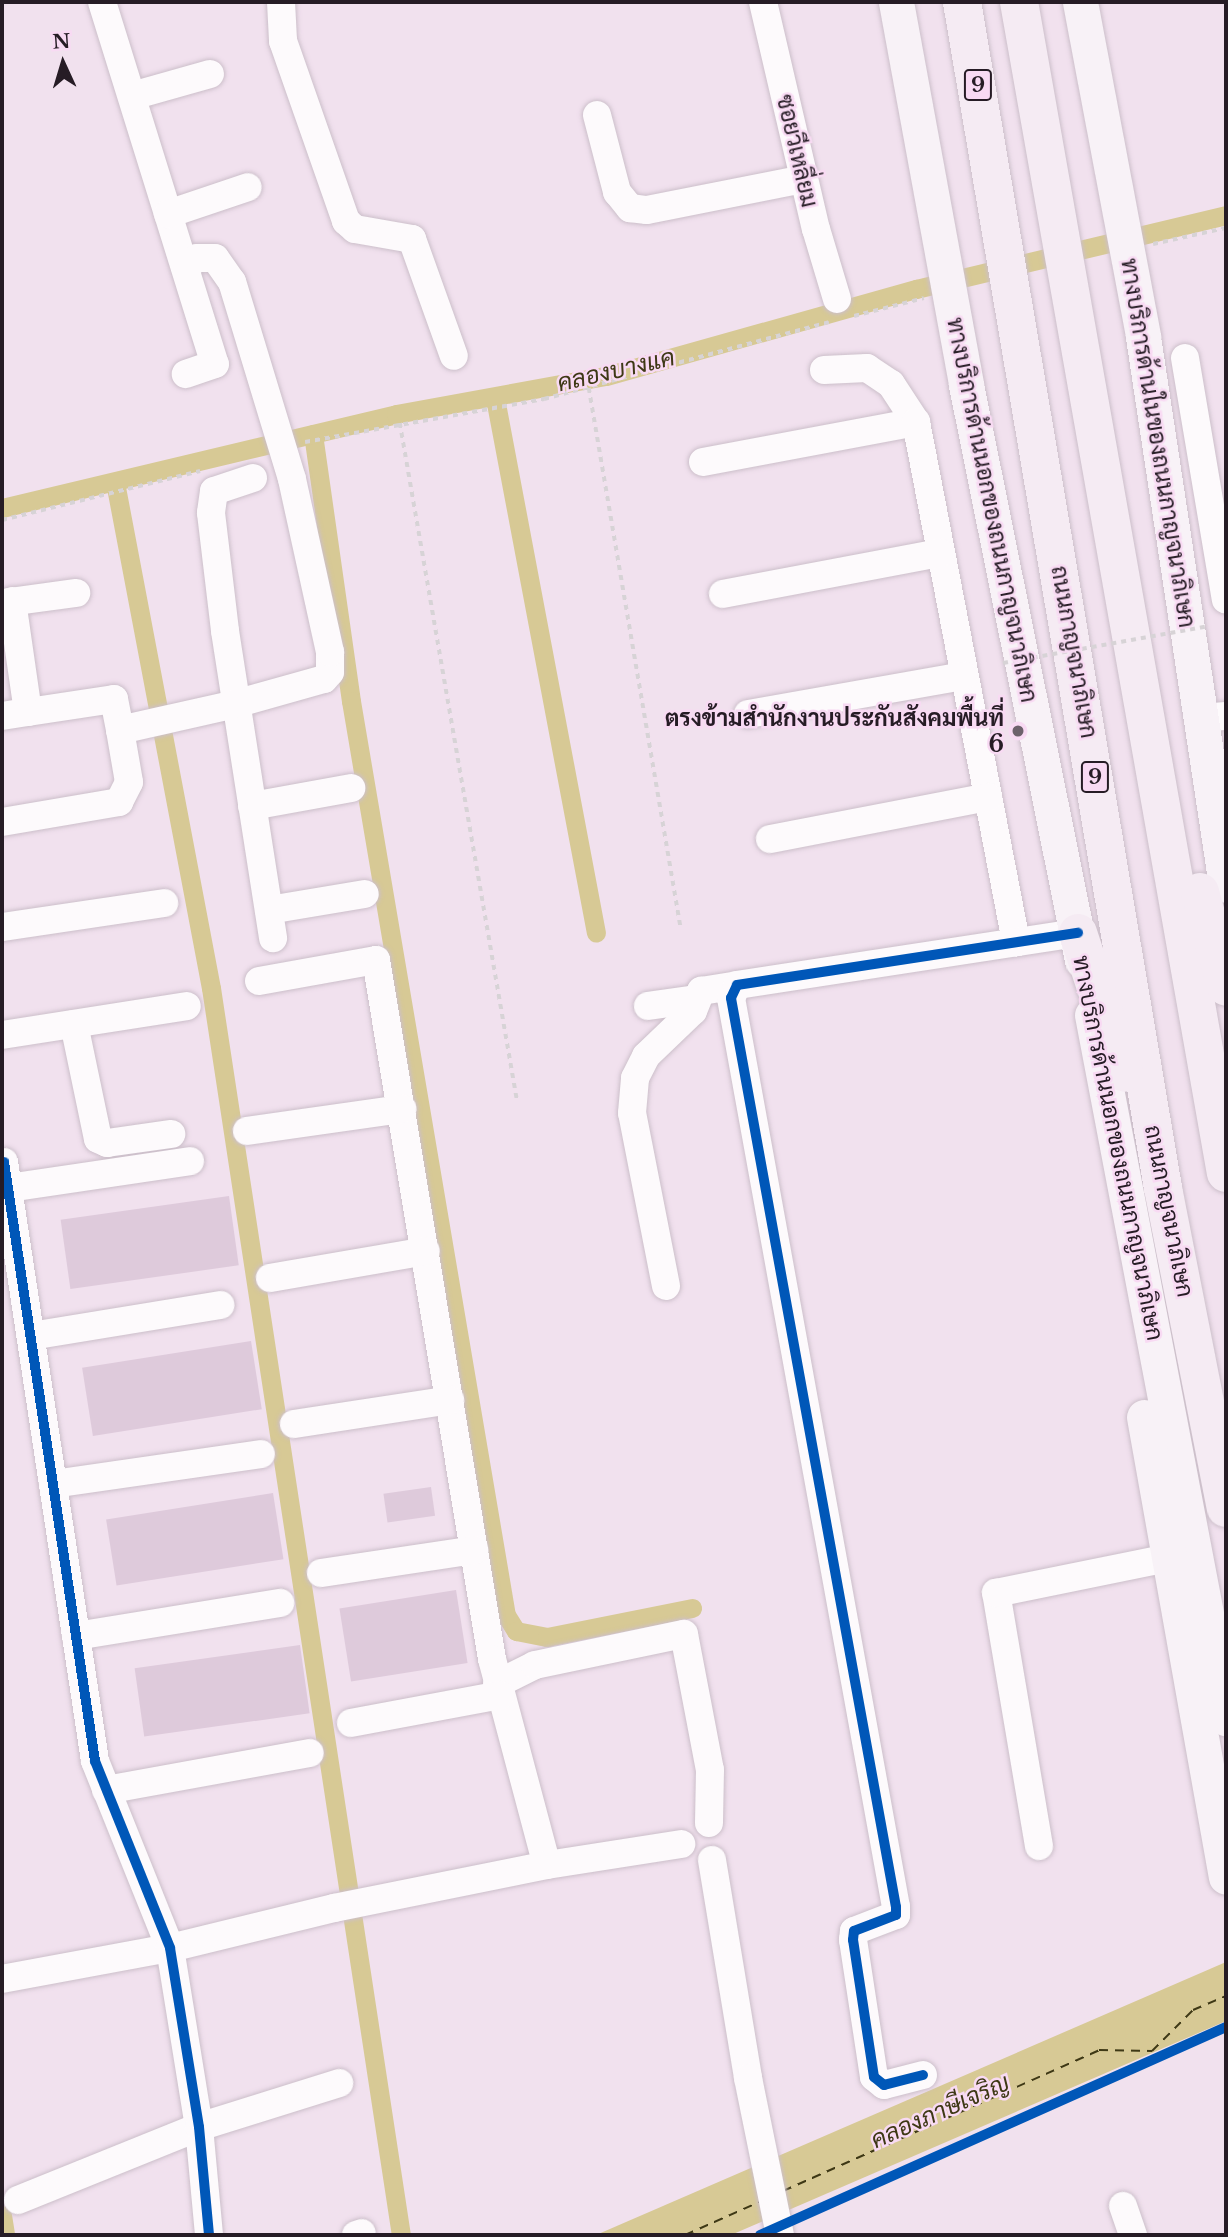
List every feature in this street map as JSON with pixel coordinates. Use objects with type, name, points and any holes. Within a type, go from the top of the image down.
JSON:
[{"type":"highway","name":"ถนนกาญจนาภิเษก","points":[[962,2],[993,168],[1163,1188],[1226,1507]]},
{"type":"highway","points":[[1020,2],[1050,159],[1226,1173]]},
{"type":"highway","points":[[1142,685],[1226,987]]},
{"type":"highway","points":[[1078,933],[1163,1188]]},
{"type":"main road","name":"ทางบริการด้านนอกของถนนกาญจนาภิเษก","points":[[896,2],[966,385],[1078,933],[1105,1090],[1226,1718]]},
{"type":"main road","name":"ทางบริการด้านในของถนนกาญจนาภิเษก","points":[[1080,2],[1214,717],[1226,886]]},
{"type":"main road","points":[[1105,1090],[1124,1299],[1226,1877]]},
{"type":"street","points":[[102,2],[215,364],[186,374]]},
{"type":"street","points":[[281,2],[283,41],[346,221],[355,229],[412,239],[454,356]]},
{"type":"street","name":"ซอยวีเหลี่ยม","points":[[763,2],[803,179],[840,312]]},
{"type":"street","points":[[132,96],[210,74]]},
{"type":"street","points":[[597,115],[617,192],[630,208],[647,210],[803,179]]},
{"type":"street","points":[[168,214],[248,187]]},
{"type":"street","points":[[128,728],[235,704],[324,679],[330,672],[330,652],[292,479],[243,314],[222,262],[207,256],[185,267]]},
{"type":"street","points":[[1185,358],[1226,600]]},
{"type":"street","points":[[824,370],[867,368],[891,384],[916,422],[1016,942]]},
{"type":"street","points":[[703,462],[916,422]]},
{"type":"street","points":[[253,478],[224,485],[214,491],[211,501],[235,704],[273,938]]},
{"type":"street","points":[[723,594],[940,553]]},
{"type":"street","points":[[2,822],[119,802],[128,782],[128,728],[114,699],[15,714],[7,602],[76,593]]},
{"type":"street","points":[[748,715],[964,676]]},
{"type":"street","points":[[252,806],[351,788]]},
{"type":"street","points":[[770,839],[988,797]]},
{"type":"street","points":[[268,910],[365,894]]},
{"type":"street","points":[[2,927],[164,903]]},
{"type":"street","points":[[666,1286],[632,1114],[635,1078],[646,1056],[687,1018],[705,988],[1078,933]]},
{"type":"street","points":[[258,981],[376,960],[498,1690],[547,1865]]},
{"type":"street","points":[[737,985],[731,998],[896,1907],[895,1915],[854,1931],[853,1940],[874,2077],[884,2085],[923,2076]]},
{"type":"street","points":[[648,1006],[697,999]]},
{"type":"street","points":[[2,1035],[187,1006]]},
{"type":"street","points":[[74,1024],[98,1139],[107,1143],[171,1134]]},
{"type":"street","points":[[247,1132],[402,1109]]},
{"type":"street","points":[[190,1161],[6,1175],[95,1761],[170,1948],[199,2127],[209,2235]]},
{"type":"street","points":[[270,1278],[426,1251]]},
{"type":"street","points":[[31,1336],[220,1305]]},
{"type":"street","points":[[295,1424],[450,1400]]},
{"type":"street","points":[[53,1484],[261,1454]]},
{"type":"street","points":[[321,1573],[474,1550]]},
{"type":"street","points":[[1038,1846],[996,1593],[1168,1558]]},
{"type":"street","points":[[76,1636],[280,1603]]},
{"type":"street","points":[[351,1723],[498,1690],[535,1665],[684,1634],[710,1770],[709,1823],[722,1841],[712,1860],[758,2131],[780,2235]]},
{"type":"street","points":[[106,1790],[310,1753]]},
{"type":"street","points":[[681,1844],[687,1828],[709,1823]]},
{"type":"street","points":[[2,1979],[170,1948],[347,1905],[547,1865],[681,1844]]},
{"type":"street","points":[[681,1844],[691,1860],[712,1860]]},
{"type":"street","points":[[19,2200],[199,2127],[339,2082]]},
{"type":"street","points":[[1123,2206],[1133,2235]]},
{"type":"path","points":[[1150,245],[1226,228]]},
{"type":"path","points":[[294,445],[589,388],[840,312],[938,294]]},
{"type":"path","points":[[589,388],[681,929]]},
{"type":"path","points":[[400,423],[517,1100]]},
{"type":"path","points":[[2,520],[201,471]]},
{"type":"path","points":[[1003,663],[1208,626]]},
{"type":"water","name":"คลองภาษีเจริญ","points":[[1226,1962],[1226,2021],[731,2235],[596,2235]]},
{"type":"building","points":[[229,1196],[239,1265],[70,1289],[61,1220]]},
{"type":"building","points":[[251,1341],[262,1409],[93,1436],[82,1368]]},
{"type":"building","points":[[431,1487],[435,1516],[388,1522],[383,1494]]},
{"type":"building","points":[[273,1493],[283,1559],[117,1586],[106,1519]]},
{"type":"building","points":[[456,1590],[468,1663],[351,1682],[339,1608]]},
{"type":"building","points":[[300,1645],[310,1713],[144,1737],[135,1668]]},
{"type":"waterway","name":"คลองบางแค","points":[[2,508],[396,414],[606,376],[916,289],[1226,215]]},
{"type":"waterway","points":[[495,398],[596,933]]},
{"type":"waterway","points":[[313,434],[351,701],[506,1615],[516,1631],[547,1637],[692,1608]]},
{"type":"waterway","points":[[115,482],[211,988],[401,2235]]},
{"type":"waterway","points":[[2,2215],[5,2235]]},
{"type":"ferry route","points":[[783,2191],[1099,2050],[1152,2051],[1193,2010],[1226,1996]]},
{"type":"ferry route","points":[[685,2235],[759,2202]]},
{"type":"cycle path","points":[[923,2075],[884,2085],[874,2077],[853,1940],[854,1931],[896,1915],[896,1907],[731,998],[737,985],[1078,933]]},
{"type":"cycle path","points":[[4,1162],[95,1761],[170,1948],[199,2127],[209,2235]]},
{"type":"cycle path","points":[[760,2235],[1226,2027]]},
{"type":"place","name":"ตรงข้ามสำนักงานประกันสังคมพื้นที่ 6","points":[[1018,731]]}]
